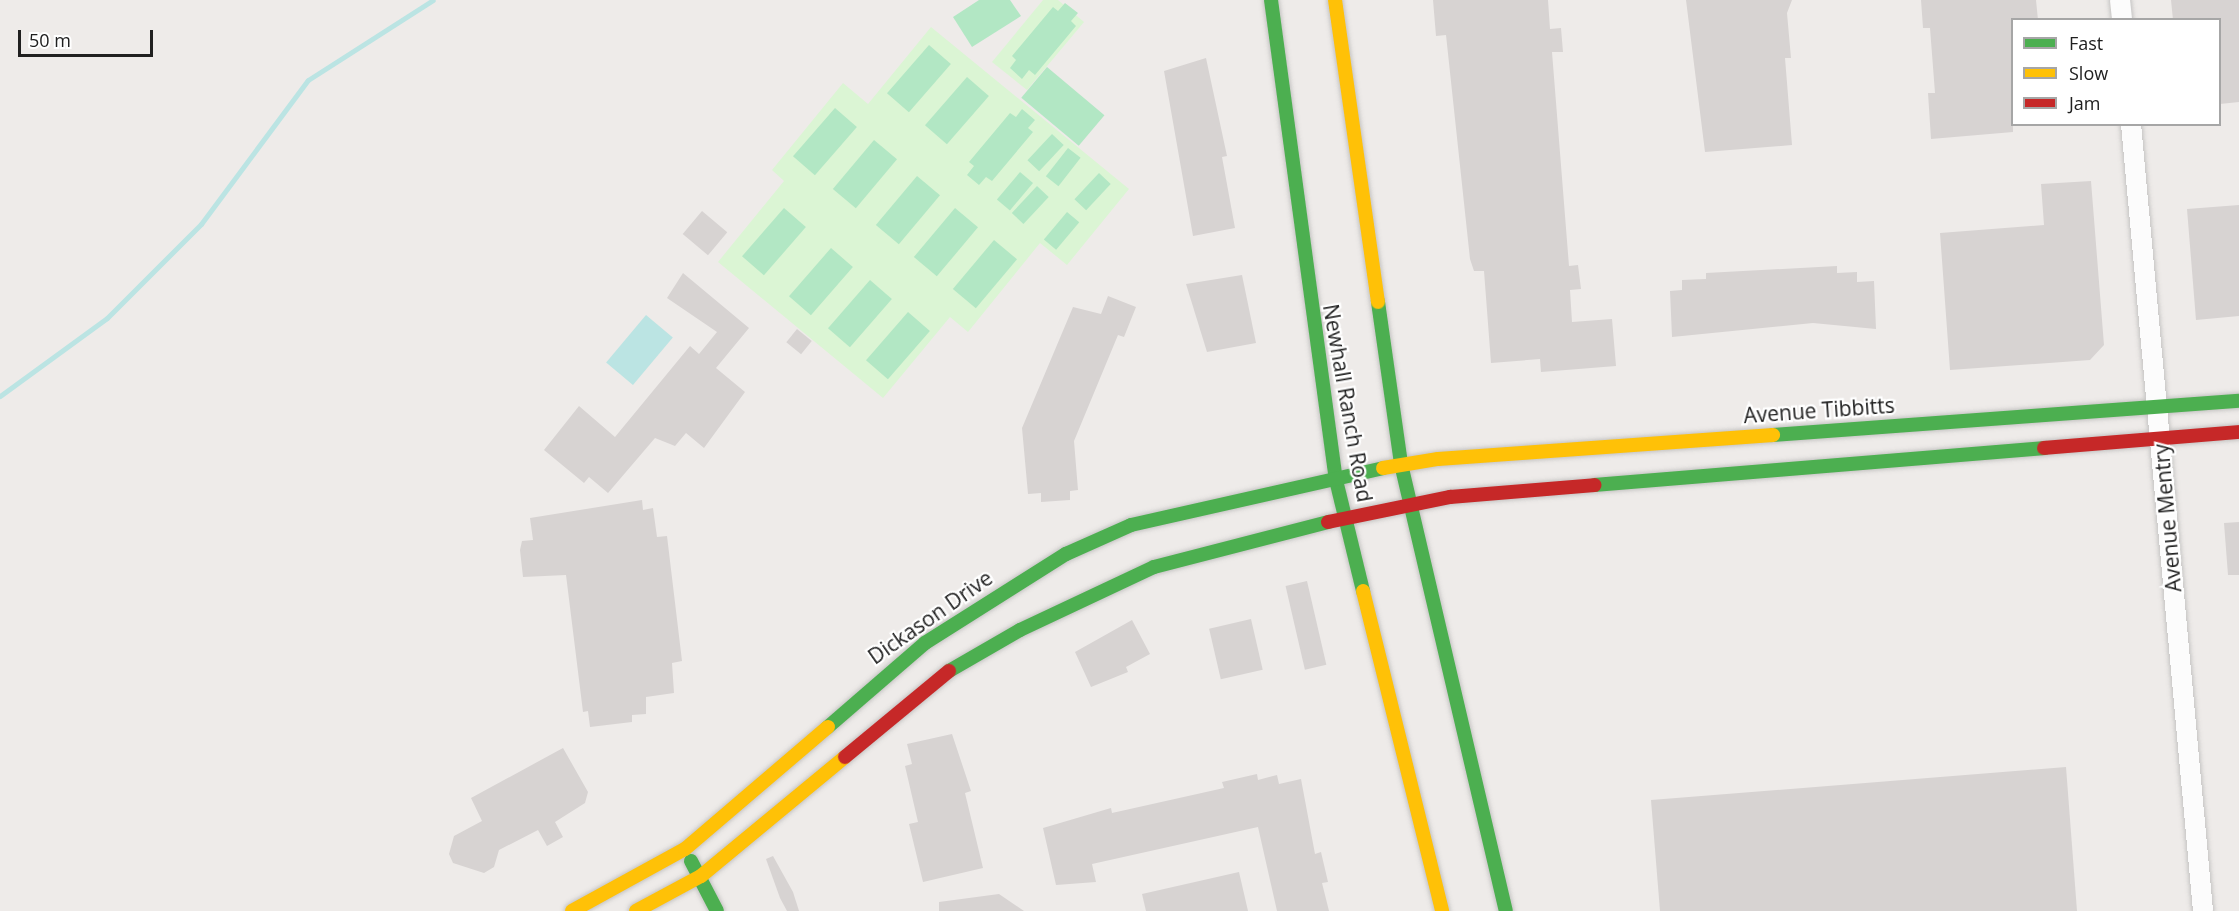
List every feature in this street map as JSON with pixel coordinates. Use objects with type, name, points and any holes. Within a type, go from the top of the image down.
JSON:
[{"type":"street","name":"Newhall Ranch Road","points":[[1271,0],[1335,476],[1442,911]]},
{"type":"street","name":"Newhall Ranch Road","points":[[1335,0],[1401,464],[1506,911]]},
{"type":"street","points":[[2120,0],[2122,18]]},
{"type":"street","name":"Avenue Mentry","points":[[2131,126],[2203,911]]},
{"type":"street","name":"Avenue Tibbitts","points":[[1335,476],[1401,464],[2239,400]]},
{"type":"street","points":[[636,911],[701,876],[907,702],[1020,630],[1126,576],[1346,517],[1409,504],[2239,432]]},
{"type":"street","name":"Dickason Drive","points":[[572,911],[685,849],[797,756],[890,668],[1019,581],[1131,525],[1335,476]]},
{"type":"street","points":[[685,849],[701,876],[717,911]]},
{"type":"green space","points":[[979,0],[1010,0],[1021,16],[972,47],[953,17]]},
{"type":"green space","points":[[1043,0],[1058,0],[1084,22],[1027,90],[992,62]]},
{"type":"green space","points":[[1065,3],[1078,13],[1071,21],[1076,26],[1035,75],[1029,70],[1022,79],[1010,68],[1016,60],[1012,56],[1053,7],[1058,11]]},
{"type":"green space","points":[[931,27],[1129,189],[1067,265],[1040,243],[968,332],[950,317],[883,398],[718,262],[784,181],[772,170],[843,83],[868,104]]},
{"type":"green space","points":[[929,45],[951,64],[909,112],[887,93]]},
{"type":"green space","points":[[1047,67],[1104,115],[1079,146],[1021,98]]},
{"type":"green space","points":[[967,77],[989,96],[947,144],[925,125]]},
{"type":"green space","points":[[835,108],[857,127],[815,175],[793,156]]},
{"type":"green space","points":[[1022,109],[1035,120],[1028,128],[1033,132],[992,181],[986,177],[979,185],[967,175],[974,166],[969,162],[1010,113],[1016,117]]},
{"type":"green space","points":[[1052,134],[1064,145],[1039,171],[1027,160]]},
{"type":"green space","points":[[874,140],[897,159],[856,208],[833,189]]},
{"type":"green space","points":[[1068,148],[1081,158],[1058,186],[1046,176]]},
{"type":"green space","points":[[1020,172],[1033,183],[1010,211],[997,200]]},
{"type":"green space","points":[[1099,173],[1111,184],[1086,210],[1074,199]]},
{"type":"green space","points":[[917,176],[940,195],[899,244],[876,225]]},
{"type":"green space","points":[[1037,186],[1049,197],[1023,224],[1012,213]]},
{"type":"green space","points":[[784,208],[806,227],[764,275],[742,256]]},
{"type":"green space","points":[[955,208],[978,227],[937,276],[914,257]]},
{"type":"green space","points":[[1067,212],[1079,222],[1056,250],[1044,240]]},
{"type":"green space","points":[[994,240],[1017,259],[976,308],[953,289]]},
{"type":"green space","points":[[831,248],[853,267],[811,315],[789,296]]},
{"type":"green space","points":[[870,280],[892,299],[850,347],[828,328]]},
{"type":"green space","points":[[908,312],[930,331],[888,379],[866,360]]},
{"type":"water","points":[[646,315],[673,337],[633,385],[606,362]]},
{"type":"building","points":[[1433,0],[1548,0],[1550,29],[1561,28],[1563,52],[1552,52],[1569,266],[1578,265],[1581,289],[1570,290],[1572,322],[1612,319],[1616,366],[1541,372],[1540,359],[1491,363],[1484,271],[1474,271],[1470,259],[1446,35],[1436,36]]},
{"type":"building","points":[[1686,0],[1792,0],[1787,13],[1791,58],[1785,58],[1792,145],[1705,152]]},
{"type":"building","points":[[1921,0],[2036,0],[2038,18],[2011,18],[2011,126],[2013,126],[2013,132],[1931,139],[1928,93],[1935,93],[1930,28],[1923,28]]},
{"type":"building","points":[[2171,0],[2239,0],[2239,102],[2221,104],[2221,18],[2173,18]]},
{"type":"building","points":[[1206,58],[1227,156],[1222,157],[1235,228],[1193,236],[1164,71]]},
{"type":"building","points":[[2091,181],[2104,345],[2090,360],[1950,370],[1940,233],[2044,225],[2041,184]]},
{"type":"building","points":[[2239,205],[2239,316],[2196,320],[2187,209]]},
{"type":"building","points":[[702,211],[727,232],[708,255],[683,234]]},
{"type":"building","points":[[1837,266],[1837,273],[1857,272],[1857,282],[1874,281],[1876,329],[1813,323],[1672,337],[1670,291],[1682,290],[1682,280],[1706,279],[1706,273]]},
{"type":"building","points":[[683,273],[749,328],[716,368],[745,392],[704,448],[686,433],[675,446],[655,438],[608,493],[589,477],[584,483],[544,450],[579,406],[615,437],[690,346],[699,354],[717,332],[667,298]]},
{"type":"building","points":[[1242,275],[1256,343],[1207,352],[1186,284]]},
{"type":"building","points":[[1108,296],[1136,307],[1124,337],[1118,335],[1074,441],[1078,490],[1070,491],[1070,500],[1041,502],[1041,493],[1028,494],[1022,428],[1073,307],[1101,314]]},
{"type":"building","points":[[797,329],[812,341],[801,354],[786,342]]},
{"type":"building","points":[[642,500],[643,510],[653,508],[657,537],[667,536],[682,661],[672,663],[674,693],[646,697],[646,714],[632,715],[632,722],[590,727],[588,711],[583,712],[566,575],[523,577],[520,550],[522,541],[533,540],[530,518]]},
{"type":"building","points":[[2239,522],[2239,575],[2228,575],[2224,523]]},
{"type":"building","points":[[1307,581],[1326,665],[1305,670],[1286,586]]},
{"type":"building","points":[[1251,619],[1263,670],[1221,679],[1209,629]]},
{"type":"building","points":[[1132,620],[1150,654],[1126,667],[1128,672],[1091,687],[1075,652]]},
{"type":"building","points":[[952,734],[971,791],[965,793],[983,868],[923,882],[909,824],[918,822],[905,766],[912,764],[907,744]]},
{"type":"building","points":[[563,748],[588,792],[585,803],[555,822],[563,837],[547,846],[538,830],[499,850],[494,867],[484,873],[453,863],[449,854],[454,836],[482,821],[471,798]]},
{"type":"building","points":[[2066,767],[2077,911],[1660,911],[1651,800]]},
{"type":"building","points":[[1257,774],[1258,780],[1277,775],[1279,784],[1301,779],[1315,854],[1321,852],[1328,882],[1322,883],[1329,911],[1277,911],[1258,827],[1092,864],[1096,882],[1056,885],[1043,828],[1111,808],[1112,813],[1224,788],[1222,782]]},
{"type":"building","points":[[773,856],[793,892],[799,911],[787,911],[780,898],[766,859]]},
{"type":"building","points":[[1239,872],[1248,911],[1146,911],[1142,894]]},
{"type":"building","points":[[999,894],[1024,911],[939,911],[939,902]]},
{"type":"waterway","points":[[0,396],[107,318],[201,224],[308,80],[433,0]]},
{"type":"traffic: fast","points":[[1271,0],[1335,476],[1363,591]]},
{"type":"traffic: fast","points":[[1378,302],[1401,464],[1506,911]]},
{"type":"traffic: fast","points":[[1773,435],[2239,401]]},
{"type":"traffic: fast","points":[[1595,485],[2044,448]]},
{"type":"traffic: fast","points":[[828,727],[925,643],[1066,554],[1131,525],[1383,468]]},
{"type":"traffic: fast","points":[[949,671],[1020,630],[1154,567],[1328,522]]},
{"type":"traffic: fast","points":[[691,861],[717,911]]},
{"type":"traffic: slow","points":[[1335,0],[1378,302]]},
{"type":"traffic: slow","points":[[1383,468],[1438,459],[1773,435]]},
{"type":"traffic: slow","points":[[1363,591],[1442,911]]},
{"type":"traffic: slow","points":[[572,911],[685,849],[828,727]]},
{"type":"traffic: slow","points":[[636,911],[701,876],[845,757]]},
{"type":"traffic: jam","points":[[2044,448],[2239,432]]},
{"type":"traffic: jam","points":[[1328,522],[1450,497],[1595,485]]},
{"type":"traffic: jam","points":[[845,757],[949,671]]}]
